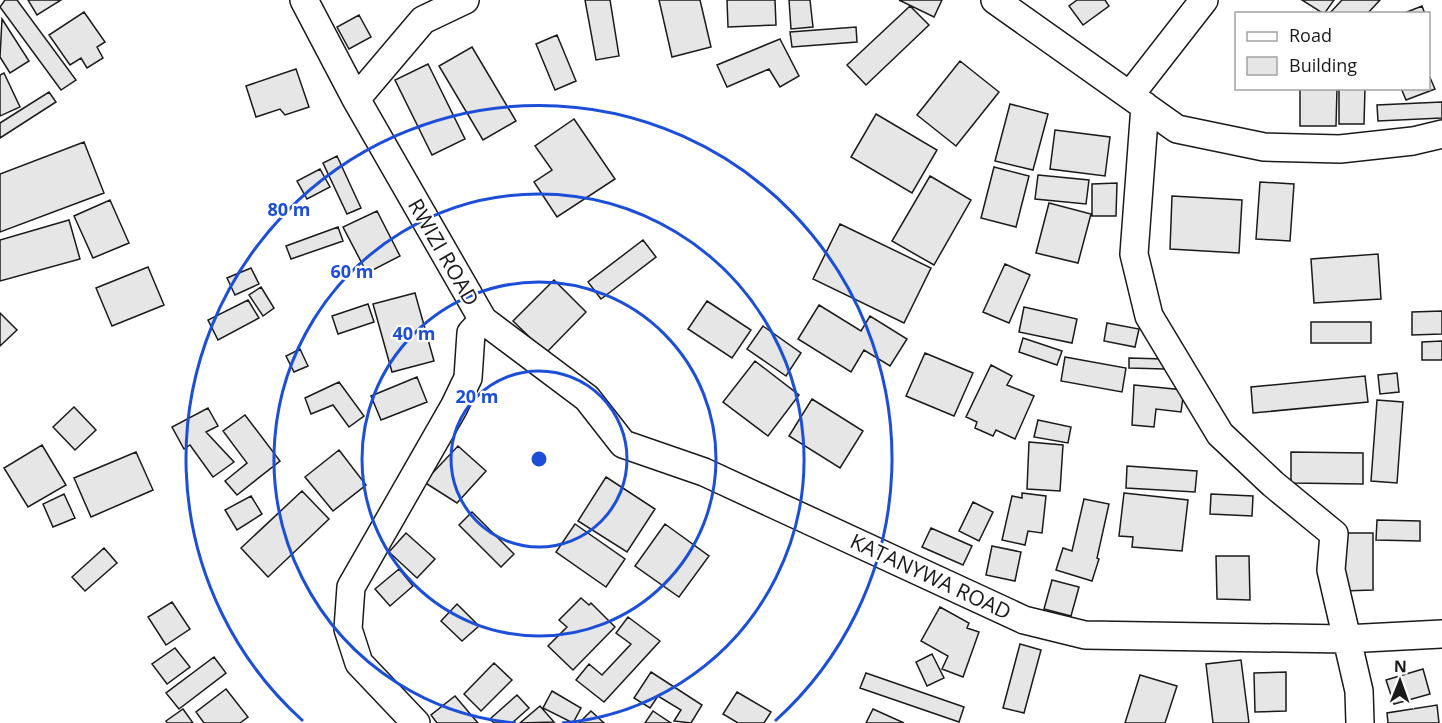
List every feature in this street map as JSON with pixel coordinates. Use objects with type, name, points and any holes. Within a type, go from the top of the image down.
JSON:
[{"type":"street","name":"RWIZI ROAD","points":[[304,0],[356,99],[483,320],[471,333],[468,378],[454,407],[351,587],[348,629],[359,663],[416,723]]},
{"type":"street","points":[[356,99],[423,20],[465,0]]},
{"type":"street","points":[[996,0],[1177,129],[1264,147],[1340,149],[1413,141],[1442,134]]},
{"type":"street","points":[[1204,0],[1137,101],[1134,254],[1149,316],[1220,434],[1273,484],[1334,534],[1331,570],[1345,639],[1359,691],[1360,723]]},
{"type":"street","name":"KATANYWA ROAD","points":[[483,320],[587,398],[623,444],[704,472],[1024,620],[1085,635],[1345,639],[1442,634]]},
{"type":"building","points":[[5,0],[17,0],[76,80],[61,90],[0,7]]},
{"type":"building","points":[[28,0],[61,0],[37,15]]},
{"type":"building","points":[[585,0],[610,0],[619,56],[596,60]]},
{"type":"building","points":[[659,0],[700,0],[711,47],[672,57]]},
{"type":"building","points":[[727,0],[775,0],[776,25],[728,27]]},
{"type":"building","points":[[789,0],[810,0],[813,27],[791,29]]},
{"type":"building","points":[[899,0],[942,0],[934,17]]},
{"type":"building","points":[[1077,0],[1105,0],[1109,6],[1083,25],[1069,6]]},
{"type":"building","points":[[1302,0],[1334,0],[1325,12],[1321,12]]},
{"type":"building","points":[[1342,0],[1380,0],[1369,12],[1331,12]]},
{"type":"building","points":[[910,6],[929,25],[866,85],[847,65]]},
{"type":"building","points":[[1422,6],[1424,12],[1407,12]]},
{"type":"building","points":[[84,12],[105,42],[97,47],[103,58],[87,68],[81,58],[70,65],[49,35]]},
{"type":"building","points":[[359,15],[371,37],[349,49],[337,27]]},
{"type":"building","points":[[2,19],[29,61],[10,73],[0,57]]},
{"type":"building","points":[[856,27],[857,42],[792,47],[790,32]]},
{"type":"building","points":[[557,35],[576,81],[555,90],[536,44]]},
{"type":"building","points":[[780,39],[799,76],[780,87],[769,69],[727,87],[717,65]]},
{"type":"building","points":[[472,47],[516,121],[483,140],[439,66]]},
{"type":"building","points":[[960,61],[999,92],[956,146],[917,115]]},
{"type":"building","points":[[428,64],[465,139],[432,155],[395,80]]},
{"type":"building","points":[[296,69],[309,107],[285,115],[280,109],[256,117],[246,86]]},
{"type":"building","points":[[4,73],[20,107],[0,116],[0,75]]},
{"type":"building","points":[[1430,78],[1435,89],[1406,100],[1402,90],[1430,90]]},
{"type":"building","points":[[1300,90],[1337,90],[1336,126],[1300,126]]},
{"type":"building","points":[[1339,90],[1365,90],[1364,124],[1339,124]]},
{"type":"building","points":[[49,92],[56,102],[0,138],[0,123]]},
{"type":"building","points":[[1442,102],[1442,118],[1378,121],[1377,105]]},
{"type":"building","points":[[1010,104],[1048,114],[1033,170],[995,161]]},
{"type":"building","points":[[876,114],[937,150],[912,193],[851,157]]},
{"type":"building","points":[[574,119],[615,179],[557,217],[534,182],[552,170],[535,146]]},
{"type":"building","points":[[1055,130],[1110,137],[1105,176],[1050,169]]},
{"type":"building","points":[[84,142],[104,193],[0,232],[0,174]]},
{"type":"building","points":[[337,156],[361,208],[347,214],[323,163]]},
{"type":"building","points":[[994,167],[1029,176],[1016,227],[981,218]]},
{"type":"building","points":[[320,169],[330,187],[307,199],[297,181]]},
{"type":"building","points":[[1038,175],[1089,180],[1086,204],[1035,199]]},
{"type":"building","points":[[930,176],[971,200],[934,265],[892,241]]},
{"type":"building","points":[[1260,182],[1294,184],[1290,241],[1256,239]]},
{"type":"building","points":[[1117,183],[1116,216],[1092,216],[1092,184]]},
{"type":"building","points":[[1172,196],[1242,200],[1239,253],[1170,249]]},
{"type":"building","points":[[110,200],[129,243],[93,258],[74,216]]},
{"type":"building","points":[[1049,203],[1091,214],[1078,263],[1036,253]]},
{"type":"building","points":[[377,211],[400,256],[367,273],[343,227]]},
{"type":"building","points":[[69,220],[80,259],[0,281],[0,240]]},
{"type":"building","points":[[840,224],[931,268],[904,323],[813,279]]},
{"type":"building","points":[[338,227],[343,241],[291,259],[286,246]]},
{"type":"building","points":[[643,240],[656,257],[601,299],[588,282]]},
{"type":"building","points":[[1378,254],[1381,299],[1314,303],[1311,259]]},
{"type":"building","points":[[1005,264],[1030,275],[1009,323],[983,312]]},
{"type":"building","points":[[148,267],[164,305],[112,326],[96,288]]},
{"type":"building","points":[[251,268],[259,284],[235,295],[227,278]]},
{"type":"building","points":[[554,280],[586,312],[546,353],[513,321]]},
{"type":"building","points":[[261,287],[274,308],[263,316],[249,295]]},
{"type":"building","points":[[415,293],[434,361],[392,372],[373,304]]},
{"type":"building","points":[[248,300],[259,318],[218,340],[208,320]]},
{"type":"building","points":[[707,301],[751,330],[732,358],[688,329]]},
{"type":"building","points":[[368,304],[374,322],[338,334],[332,316]]},
{"type":"building","points":[[819,305],[861,331],[870,316],[907,339],[890,366],[864,350],[851,372],[798,339]]},
{"type":"building","points":[[1024,307],[1077,319],[1072,343],[1019,332]]},
{"type":"building","points":[[1442,311],[1442,334],[1412,335],[1412,312]]},
{"type":"building","points":[[0,313],[17,330],[0,346]]},
{"type":"building","points":[[1311,322],[1371,322],[1371,343],[1311,343]]},
{"type":"building","points":[[1107,323],[1139,329],[1135,347],[1104,341]]},
{"type":"building","points":[[763,326],[801,353],[786,376],[747,349]]},
{"type":"building","points":[[1023,338],[1062,351],[1057,365],[1019,352]]},
{"type":"building","points":[[1442,341],[1442,360],[1422,360],[1422,342]]},
{"type":"building","points":[[300,349],[308,366],[294,372],[286,356]]},
{"type":"building","points":[[925,353],[973,373],[954,416],[906,396]]},
{"type":"building","points":[[1065,357],[1126,368],[1122,392],[1061,381]]},
{"type":"building","points":[[1129,358],[1164,359],[1164,369],[1129,368]]},
{"type":"building","points":[[755,361],[799,395],[768,436],[723,402]]},
{"type":"building","points":[[991,365],[1012,376],[1007,385],[1034,396],[1015,439],[996,430],[993,436],[975,428],[977,422],[966,417]]},
{"type":"building","points":[[1397,373],[1399,392],[1380,394],[1378,375]]},
{"type":"building","points":[[1365,376],[1368,402],[1253,413],[1251,387]]},
{"type":"building","points":[[417,377],[427,402],[381,420],[371,396]]},
{"type":"building","points":[[339,382],[364,416],[349,427],[333,405],[311,414],[305,398]]},
{"type":"building","points":[[1134,385],[1184,390],[1181,412],[1156,409],[1154,427],[1132,425]]},
{"type":"building","points":[[812,399],[863,431],[840,468],[789,436]]},
{"type":"building","points":[[1377,400],[1403,402],[1397,483],[1371,481]]},
{"type":"building","points":[[74,407],[96,430],[75,450],[53,427]]},
{"type":"building","points":[[208,408],[218,426],[206,432],[234,462],[213,477],[190,445],[184,449],[172,427]]},
{"type":"building","points":[[245,415],[280,461],[237,495],[225,481],[247,463],[223,431]]},
{"type":"building","points":[[1038,420],[1071,427],[1068,443],[1034,437]]},
{"type":"building","points":[[1029,442],[1063,445],[1060,491],[1027,489]]},
{"type":"building","points":[[42,445],[66,485],[28,507],[4,468]]},
{"type":"building","points":[[458,446],[486,471],[457,503],[424,482]]},
{"type":"building","points":[[339,450],[366,485],[333,511],[305,477]]},
{"type":"building","points":[[136,452],[153,490],[91,517],[74,478]]},
{"type":"building","points":[[1291,452],[1363,453],[1363,484],[1291,483]]},
{"type":"building","points":[[1127,466],[1197,471],[1195,492],[1126,488]]},
{"type":"building","points":[[606,477],[655,509],[627,552],[578,521]]},
{"type":"building","points":[[302,491],[329,519],[268,577],[241,548]]},
{"type":"building","points":[[1022,493],[1046,496],[1042,533],[1028,531],[1025,545],[1002,540],[1012,496],[1022,498]]},
{"type":"building","points":[[1124,493],[1188,500],[1182,551],[1132,547],[1133,537],[1119,536]]},
{"type":"building","points":[[64,494],[75,518],[53,527],[43,504]]},
{"type":"building","points":[[1211,494],[1253,496],[1252,516],[1210,514]]},
{"type":"building","points":[[251,496],[262,514],[237,530],[225,510]]},
{"type":"building","points":[[1084,499],[1109,504],[1097,558],[1099,559],[1092,581],[1056,570],[1063,548],[1072,551]]},
{"type":"building","points":[[973,502],[993,512],[979,541],[959,531]]},
{"type":"building","points":[[472,512],[514,554],[501,567],[459,525]]},
{"type":"building","points":[[1377,520],[1420,521],[1420,541],[1376,540]]},
{"type":"building","points":[[575,524],[625,559],[606,587],[556,552]]},
{"type":"building","points":[[665,524],[709,556],[679,597],[635,566]]},
{"type":"building","points":[[931,528],[972,546],[963,565],[922,547]]},
{"type":"building","points":[[406,533],[435,559],[417,578],[389,552]]},
{"type":"building","points":[[1343,533],[1373,533],[1373,590],[1343,591]]},
{"type":"building","points":[[992,546],[1021,552],[1015,581],[986,575]]},
{"type":"building","points":[[104,548],[117,563],[85,591],[72,577]]},
{"type":"building","points":[[1216,556],[1249,556],[1250,600],[1217,599]]},
{"type":"building","points":[[399,569],[413,586],[390,606],[375,589]]},
{"type":"building","points":[[1052,580],[1079,587],[1071,616],[1044,609]]},
{"type":"building","points":[[581,598],[589,605],[591,603],[615,627],[573,670],[548,646],[567,627],[559,620]]},
{"type":"building","points":[[172,602],[190,629],[166,645],[148,617]]},
{"type":"building","points":[[457,604],[479,626],[462,641],[441,621]]},
{"type":"building","points":[[940,607],[969,623],[967,628],[979,632],[963,677],[942,669],[948,656],[921,641]]},
{"type":"building","points":[[628,617],[660,641],[604,702],[576,680],[589,664],[602,675],[631,644],[616,633]]},
{"type":"building","points":[[1020,644],[1041,650],[1024,713],[1003,708]]},
{"type":"building","points":[[175,648],[190,667],[167,684],[152,664]]},
{"type":"building","points":[[932,654],[944,678],[927,686],[916,662]]},
{"type":"building","points":[[214,657],[226,673],[179,709],[166,693]]},
{"type":"building","points":[[1241,660],[1249,723],[1213,723],[1206,664]]},
{"type":"building","points":[[494,663],[512,680],[481,711],[464,694]]},
{"type":"building","points":[[1423,669],[1430,694],[1394,704],[1386,680]]},
{"type":"building","points":[[651,672],[702,705],[691,723],[674,721],[681,710],[658,696],[650,708],[634,698]]},
{"type":"building","points":[[1286,672],[1286,711],[1255,712],[1254,673]]},
{"type":"building","points":[[866,673],[964,707],[959,722],[860,688]]},
{"type":"building","points":[[1140,675],[1177,686],[1165,723],[1125,723]]},
{"type":"building","points":[[226,689],[248,717],[240,723],[204,723],[196,712]]},
{"type":"building","points":[[552,691],[581,708],[573,723],[543,708]]},
{"type":"building","points":[[737,692],[771,712],[764,723],[738,723],[723,714]]},
{"type":"building","points":[[517,695],[529,708],[512,723],[494,723],[490,719]]},
{"type":"building","points":[[455,696],[478,723],[437,723],[431,715]]},
{"type":"building","points":[[1437,705],[1439,723],[1388,723],[1387,713]]},
{"type":"building","points":[[540,706],[554,722],[520,723]]},
{"type":"building","points":[[183,709],[193,723],[167,723],[166,721]]},
{"type":"building","points":[[873,709],[904,723],[866,723]]},
{"type":"building","points":[[591,711],[604,723],[579,723]]},
{"type":"building","points":[[653,711],[671,723],[645,723]]}]
